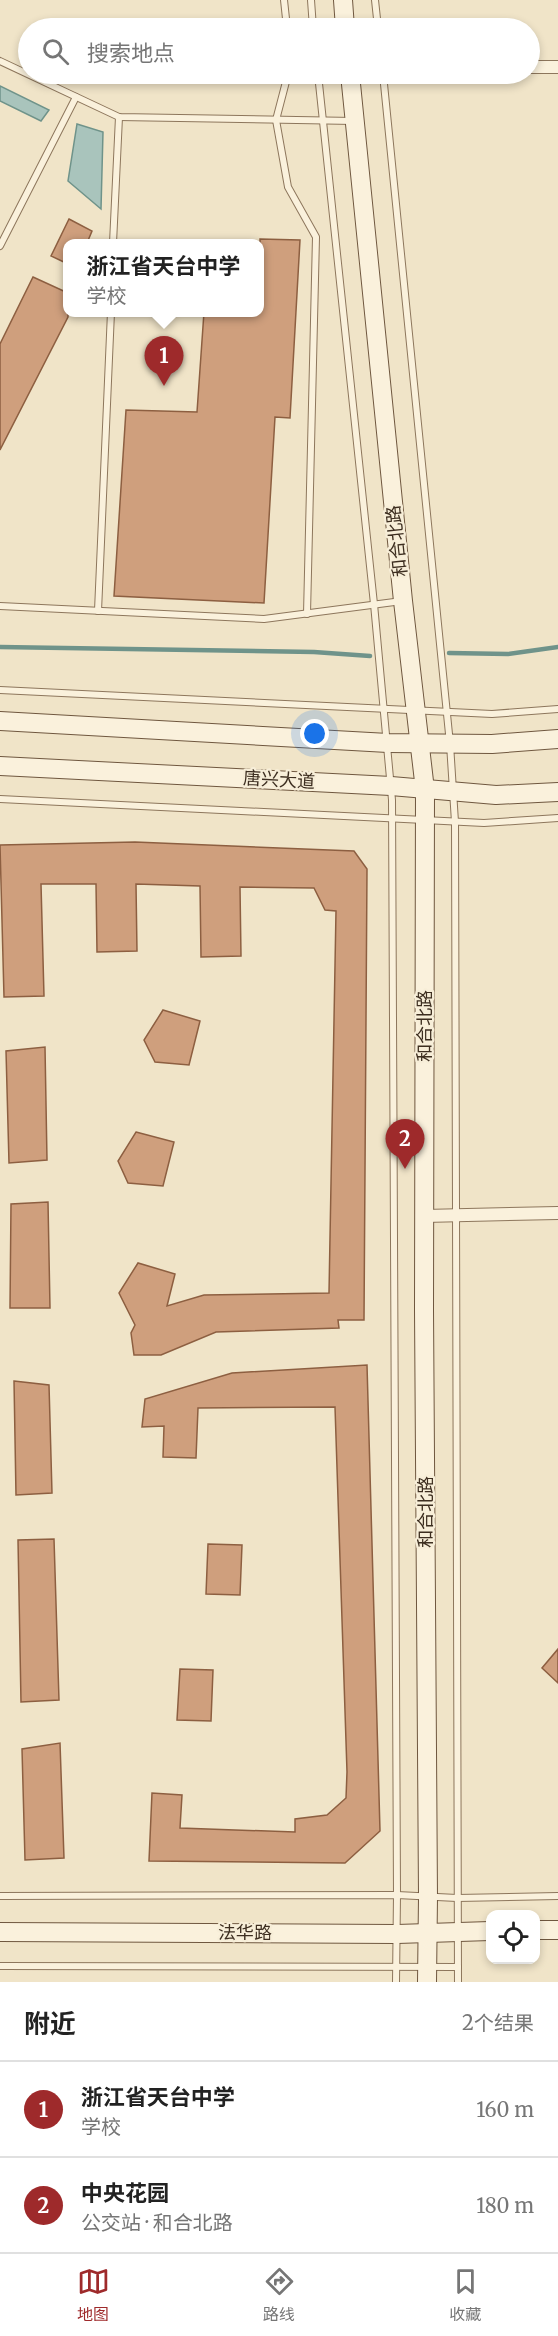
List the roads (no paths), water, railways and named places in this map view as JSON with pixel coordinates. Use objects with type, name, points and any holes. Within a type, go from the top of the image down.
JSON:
[{"type":"main road","points":[[343,0],[344,18]]},
{"type":"main road","name":"和合北路","points":[[351,84],[403,602],[425,790],[427,1975]]},
{"type":"main road","points":[[0,721],[388,743],[492,744],[558,739]]},
{"type":"main road","name":"唐兴大道","points":[[0,766],[391,786],[496,795],[558,792]]},
{"type":"main road","points":[[540,1930],[558,1930]]},
{"type":"main road","name":"法华路","points":[[0,1932],[397,1934],[486,1931]]},
{"type":"street","points":[[540,67],[558,67]]},
{"type":"street","points":[[424,1216],[558,1213]]},
{"type":"lane","points":[[284,0],[286,18]]},
{"type":"lane","points":[[311,0],[312,18]]},
{"type":"lane","points":[[375,0],[377,18]]},
{"type":"lane","points":[[0,61],[18,70]]},
{"type":"lane","points":[[49,84],[119,117],[355,121]]},
{"type":"lane","points":[[285,84],[276,120],[288,187],[316,237],[307,614]]},
{"type":"lane","points":[[319,84],[374,604],[393,819],[396,1982]]},
{"type":"lane","points":[[384,84],[447,711],[453,792],[458,1982]]},
{"type":"lane","points":[[0,246],[76,97]]},
{"type":"lane","points":[[113,239],[119,117]]},
{"type":"lane","points":[[98,611],[111,317]]},
{"type":"lane","points":[[0,606],[264,619],[403,602]]},
{"type":"lane","points":[[0,690],[492,714],[558,709]]},
{"type":"lane","points":[[0,799],[454,822],[484,823],[558,818]]},
{"type":"lane","points":[[0,1896],[397,1895],[457,1898],[558,1896]]},
{"type":"lane","points":[[0,1966],[395,1967],[427,1975],[458,1967]]},
{"type":"water","points":[[0,86],[49,110],[41,121],[0,101]]},
{"type":"water","points":[[77,124],[103,132],[101,209],[68,181]]},
{"type":"waterway","points":[[0,647],[314,652],[370,656]]},
{"type":"waterway","points":[[449,653],[508,654],[558,647]]},
{"type":"place","name":"浙江省天台中学","points":[[164,386]]},
{"type":"place","name":"中央花园","points":[[405,1169]]}]
